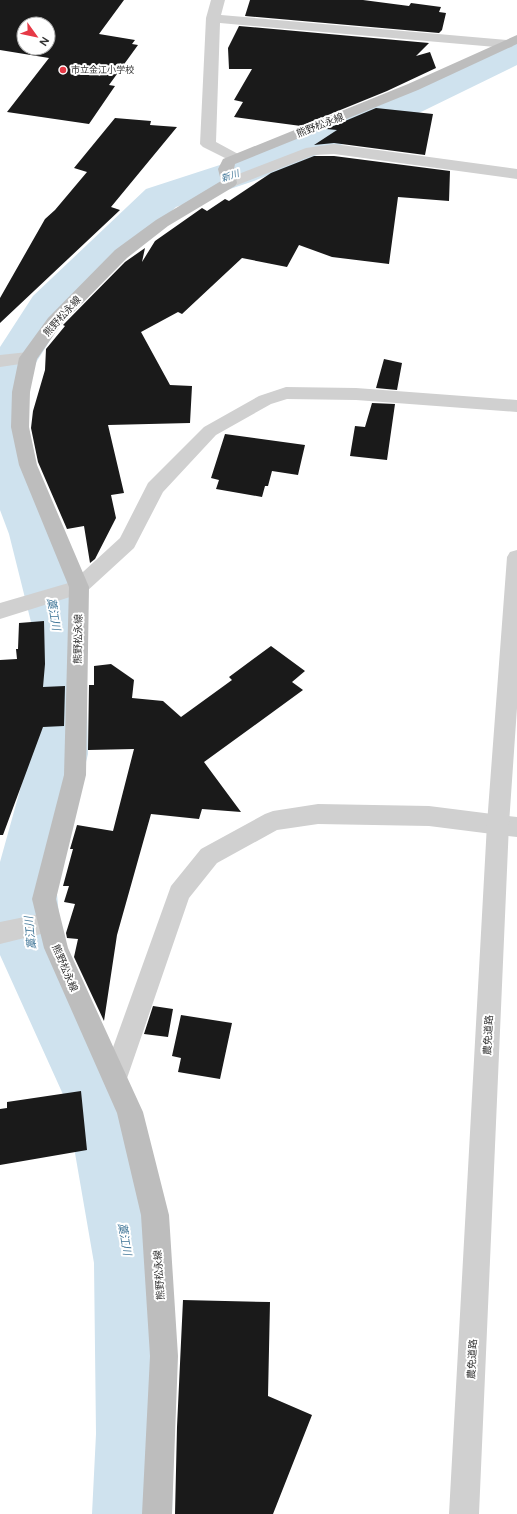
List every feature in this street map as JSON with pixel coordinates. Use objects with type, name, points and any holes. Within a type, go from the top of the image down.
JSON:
[{"type":"main road","name":"熊野松永線","points":[[157,1514],[164,1356],[155,1215],[130,1112],[56,948],[42,924],[44,900],[75,775],[61,593],[28,465],[20,427],[21,392],[28,358],[54,322],[121,254],[230,172],[339,118],[480,58],[512,42]]},
{"type":"street","points":[[218,0],[213,18],[208,144],[230,172],[311,151],[334,149],[517,174]]},
{"type":"street","points":[[213,18],[512,42]]},
{"type":"street","points":[[0,360],[28,358]]},
{"type":"street","points":[[0,611],[61,593],[127,543],[154,488],[210,431],[265,400],[286,393],[356,394],[517,406]]},
{"type":"street","name":"農免道路","points":[[464,1514],[508,825],[517,557]]},
{"type":"street","points":[[115,1078],[179,893],[208,856],[273,821],[318,814],[429,816],[508,825]]},
{"type":"street","points":[[5,932],[42,924]]},
{"type":"building","name":"市立金江小学校","points":[[0,0],[124,0],[99,34],[135,40],[132,44],[138,45],[109,85],[115,86],[89,124],[7,112],[49,58],[37,56],[56,56],[56,16],[16,16],[16,53],[0,50]]},
{"type":"building","points":[[250,0],[363,0],[409,6],[411,3],[441,7],[439,12],[446,13],[442,30],[439,33],[245,16]]},
{"type":"building","points":[[239,26],[429,43],[416,56],[430,52],[436,68],[387,91],[301,126],[234,117],[243,102],[234,100],[252,69],[229,69],[228,48]]},
{"type":"building","points":[[376,108],[433,114],[425,155],[334,143],[314,145],[337,130],[326,129]]},
{"type":"building","points":[[115,118],[151,121],[150,125],[177,127],[111,207],[120,210],[0,323],[0,298],[45,219],[55,210],[87,172],[74,168]]},
{"type":"building","points":[[314,156],[334,156],[450,171],[449,201],[398,197],[389,264],[332,257],[299,245],[287,267],[242,258],[182,314],[178,312],[141,332],[170,385],[192,386],[190,423],[108,425],[124,493],[111,495],[116,518],[95,559],[90,563],[84,526],[67,529],[38,462],[31,428],[33,411],[45,370],[46,349],[65,326],[63,325],[125,262],[145,248],[142,262],[155,241],[202,208],[207,211],[225,199],[229,201],[271,173]]},
{"type":"building","points":[[384,359],[402,363],[397,390],[376,388]]},
{"type":"building","points":[[372,403],[395,404],[387,460],[350,456],[355,426],[365,427]]},
{"type":"building","points":[[225,434],[305,445],[298,475],[272,471],[268,486],[265,486],[262,497],[216,489],[219,480],[211,478]]},
{"type":"building","points":[[44,621],[45,664],[43,687],[65,686],[64,726],[43,727],[3,835],[0,835],[0,660],[17,659],[16,649],[18,649],[19,623]]},
{"type":"building","points":[[271,646],[305,671],[292,682],[303,690],[204,762],[241,812],[202,809],[199,819],[151,814],[117,935],[104,1021],[74,957],[78,939],[67,938],[66,933],[75,904],[64,902],[69,886],[63,886],[73,849],[70,849],[77,825],[113,831],[134,749],[88,750],[89,685],[94,685],[94,666],[111,664],[134,680],[132,698],[163,701],[181,717],[232,680],[229,677]]},
{"type":"building","points":[[153,1006],[173,1009],[168,1037],[144,1034]]},
{"type":"building","points":[[181,1015],[232,1023],[220,1079],[178,1072],[181,1058],[172,1056]]},
{"type":"building","points":[[81,1091],[87,1150],[0,1165],[0,1109],[7,1108],[7,1102]]},
{"type":"building","points":[[183,1300],[270,1302],[268,1396],[312,1415],[273,1514],[175,1514],[177,1427]]},
{"type":"waterway","name":"藁江川","points":[[132,1514],[135,1434],[130,1263],[100,1099],[30,951],[25,883],[59,754],[58,622],[35,534],[1,449],[7,372],[49,306],[161,198],[240,172],[409,103],[517,51]]},
{"type":"place","name":"市立金江小学校","points":[[63,70]]},
{"type":"water label","name":"新川","points":[[230,176]]}]
